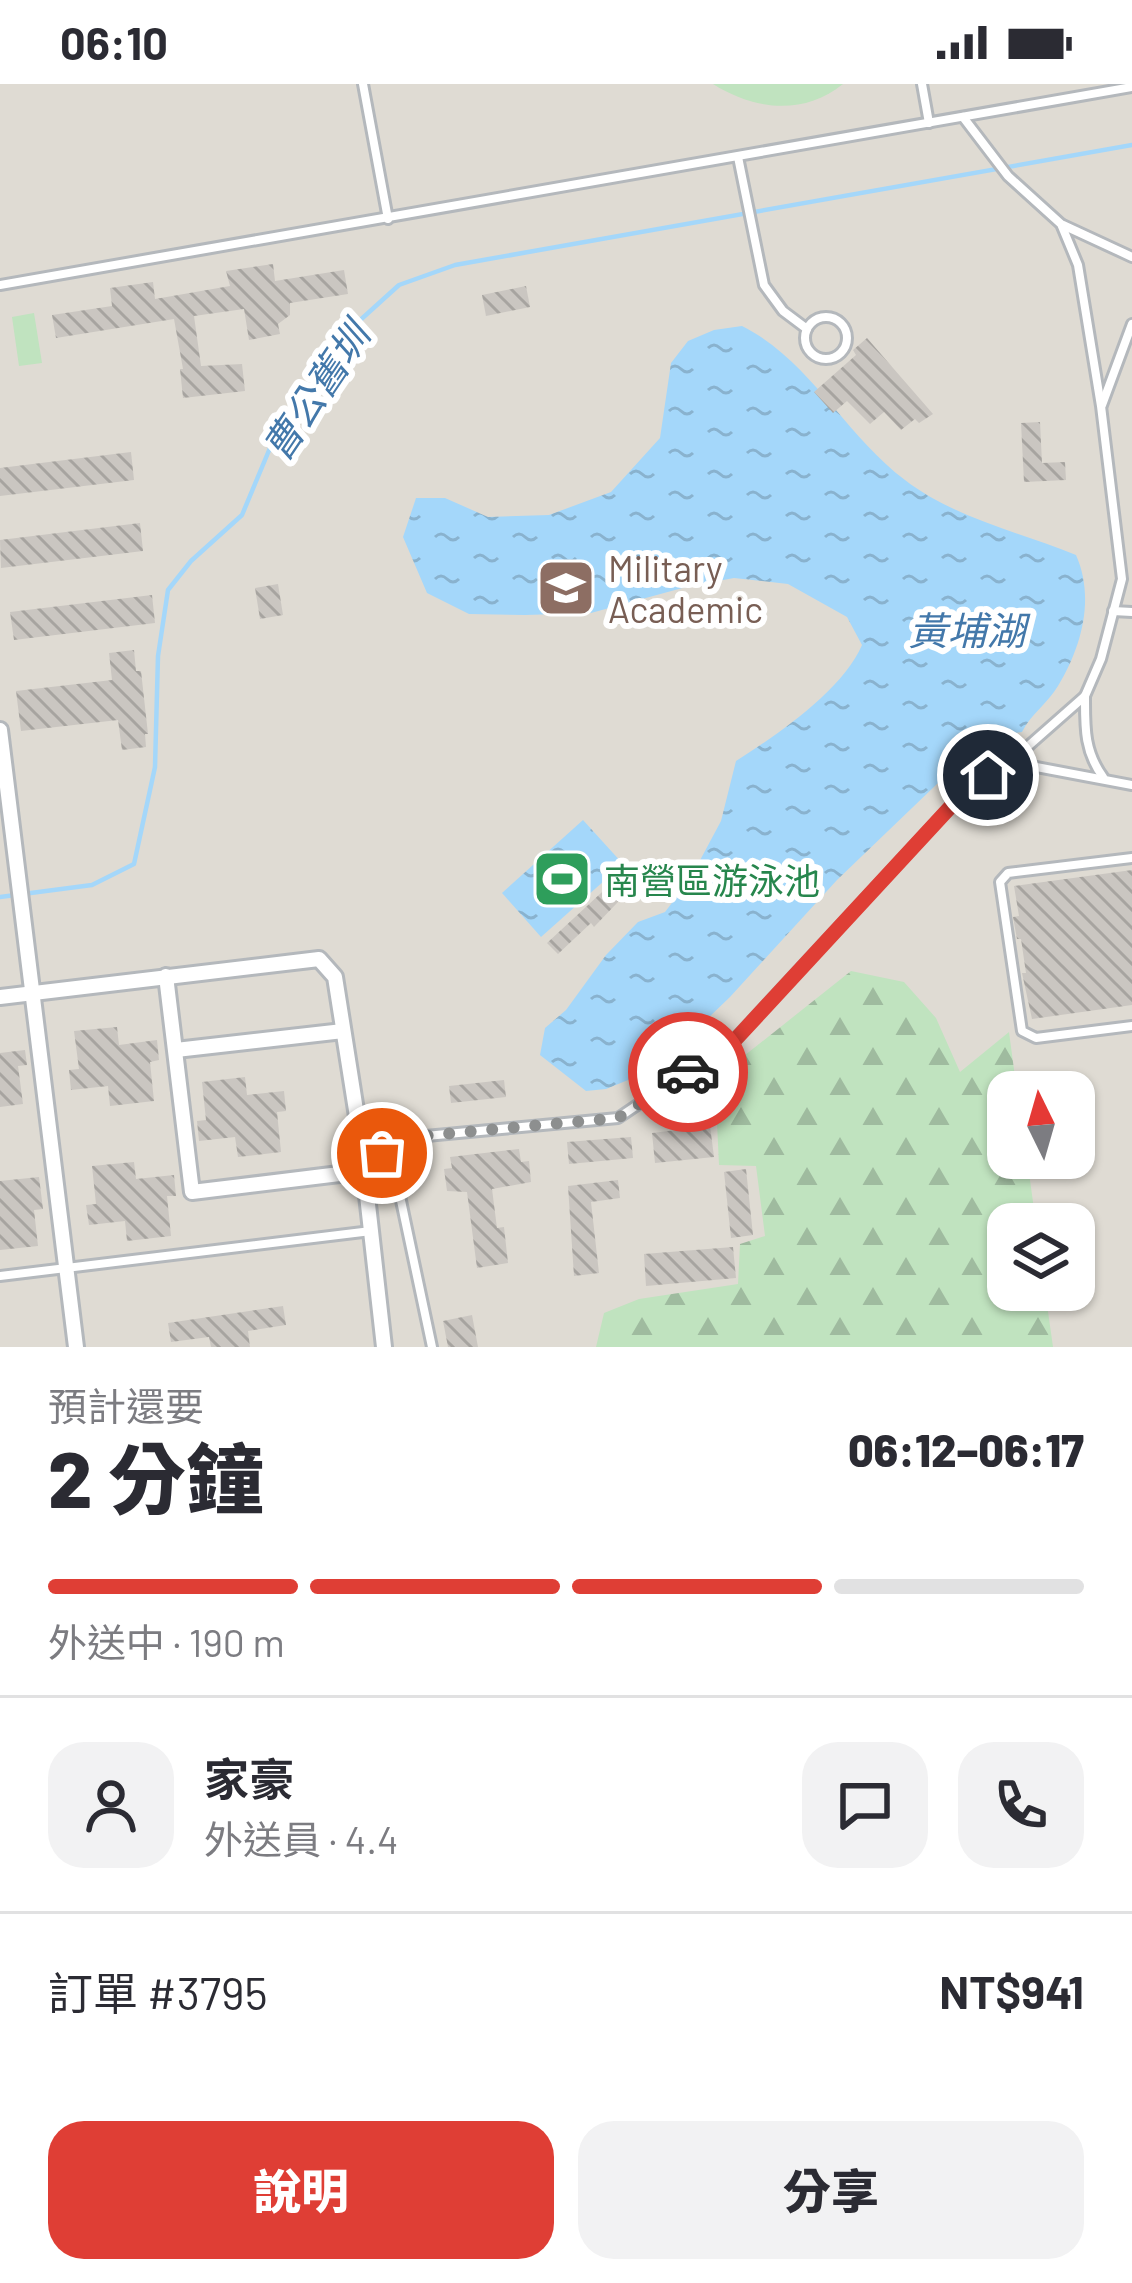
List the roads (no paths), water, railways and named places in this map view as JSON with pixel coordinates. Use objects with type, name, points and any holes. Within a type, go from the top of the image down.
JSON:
[{"type":"street","points":[[0,730],[76,1347]]},
{"type":"street","points":[[0,997],[320,959],[335,977],[369,1141],[364,1171],[384,1347]]},
{"type":"street","points":[[166,976],[192,1192],[364,1171]]},
{"type":"street","points":[[176,1050],[343,1031]]},
{"type":"lane","points":[[363,84],[388,220]]},
{"type":"lane","points":[[922,84],[929,124]]},
{"type":"lane","points":[[0,285],[1132,87]]},
{"type":"lane","points":[[963,117],[1008,176],[1061,224],[1132,256]]},
{"type":"lane","points":[[738,158],[764,285],[783,310],[807,328]]},
{"type":"lane","points":[[1061,224],[1078,265],[1127,579],[1085,696],[1085,741],[1091,761],[1104,778]]},
{"type":"lane","points":[[822,316],[836,318],[846,328],[846,347],[828,359],[814,355],[806,343],[807,328],[822,316]]},
{"type":"lane","points":[[1101,406],[1132,324]]},
{"type":"lane","points":[[1113,611],[1132,612]]},
{"type":"lane","points":[[369,1141],[618,1118],[735,1040],[967,789],[1010,762],[1085,696]]},
{"type":"lane","points":[[1010,762],[1132,785]]},
{"type":"lane","points":[[1132,858],[1008,873],[1000,882],[1022,1031],[1036,1038],[1132,1026]]},
{"type":"lane","points":[[369,1141],[396,1177],[432,1347]]},
{"type":"lane","points":[[0,1276],[371,1231]]},
{"type":"water","name":"黃埔湖","points":[[742,326],[788,358],[905,480],[966,514],[1076,555],[1085,588],[1083,622],[1074,655],[1058,686],[1022,732],[1000,735],[962,760],[837,880],[730,997],[655,1069],[606,1089],[586,1091],[540,1055],[545,1028],[566,1010],[606,955],[638,922],[665,912],[690,879],[721,821],[736,761],[825,695],[862,645],[847,617],[788,584],[734,578],[591,613],[469,614],[427,593],[403,537],[416,498],[445,498],[488,517],[549,515],[611,492],[660,438],[671,363],[688,341],[714,330]]},
{"type":"water","name":"南營區游泳池","points":[[583,820],[623,864],[541,937],[502,893]]},
{"type":"waterway","name":"曹公舊圳","points":[[0,897],[92,885],[134,864],[155,767],[158,656],[168,590],[191,561],[242,515],[270,448],[357,323],[399,285],[455,265],[1132,145]]},
{"type":"place","name":"Military Academic","points":[[566,588]]},
{"type":"place","name":"南營區游泳池","points":[[562,879]]}]
